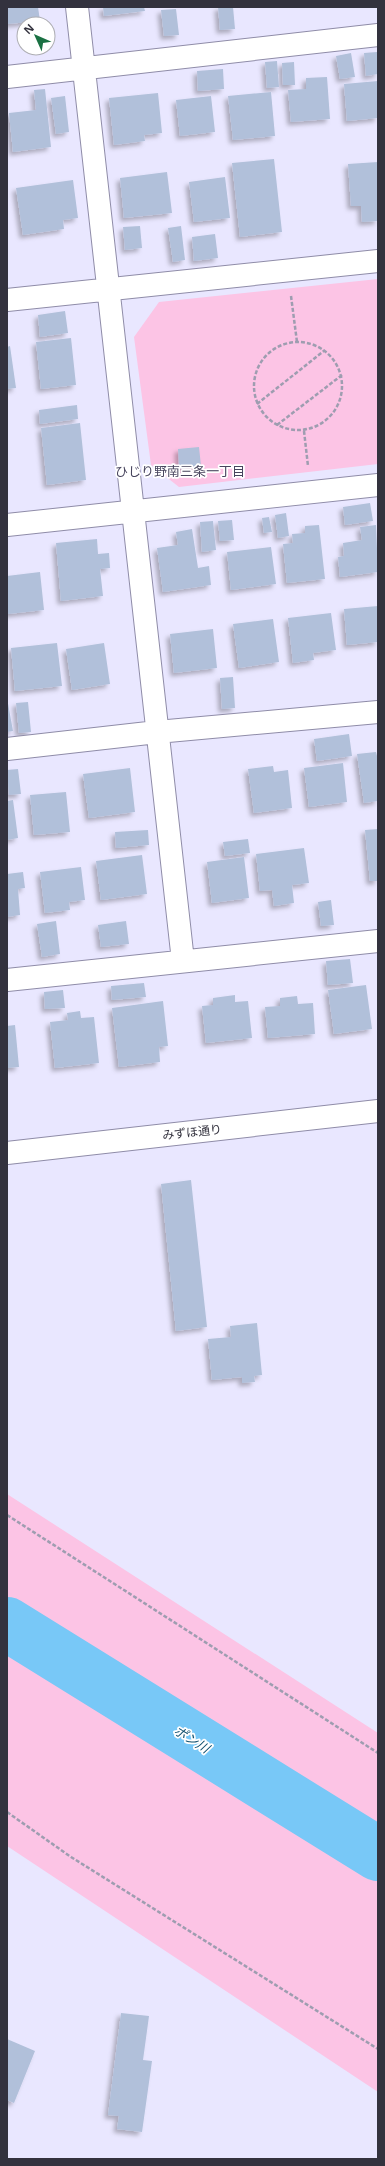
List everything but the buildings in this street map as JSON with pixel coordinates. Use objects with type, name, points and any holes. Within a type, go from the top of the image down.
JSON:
[{"type":"street","points":[[77,7],[108,289],[135,511],[157,732],[183,962]]},
{"type":"street","points":[[7,77],[378,35]]},
{"type":"street","points":[[7,300],[378,261]]},
{"type":"street","points":[[7,525],[378,485]]},
{"type":"street","points":[[7,749],[157,732],[378,712]]},
{"type":"street","points":[[7,980],[378,941]]},
{"type":"street","name":"みずほ通り","points":[[7,1153],[378,1111]]},
{"type":"path","points":[[288,270],[297,342]]},
{"type":"path","points":[[297,342],[312,344],[325,350],[336,361],[342,375],[343,390],[339,405],[331,417],[319,426],[304,431],[290,430],[276,425],[265,416],[257,404],[254,390],[255,376],[260,362],[270,352],[283,344],[297,342]]},
{"type":"path","points":[[257,404],[325,350]]},
{"type":"path","points":[[276,425],[342,375]]},
{"type":"path","points":[[304,431],[311,492]]},
{"type":"path","points":[[7,1516],[378,1752]]},
{"type":"path","points":[[7,1812],[71,1857],[378,2049]]},
{"type":"shaded area","points":[[378,279],[378,464],[179,487],[151,465],[134,337],[159,302]]},
{"type":"shaded area","points":[[7,1494],[378,1733],[378,2092],[7,1846]]},
{"type":"waterway","name":"ポン川","points":[[7,1624],[378,1854]]},
{"type":"district","name":"ひじり野南三条一丁目","points":[[180,471]]}]
